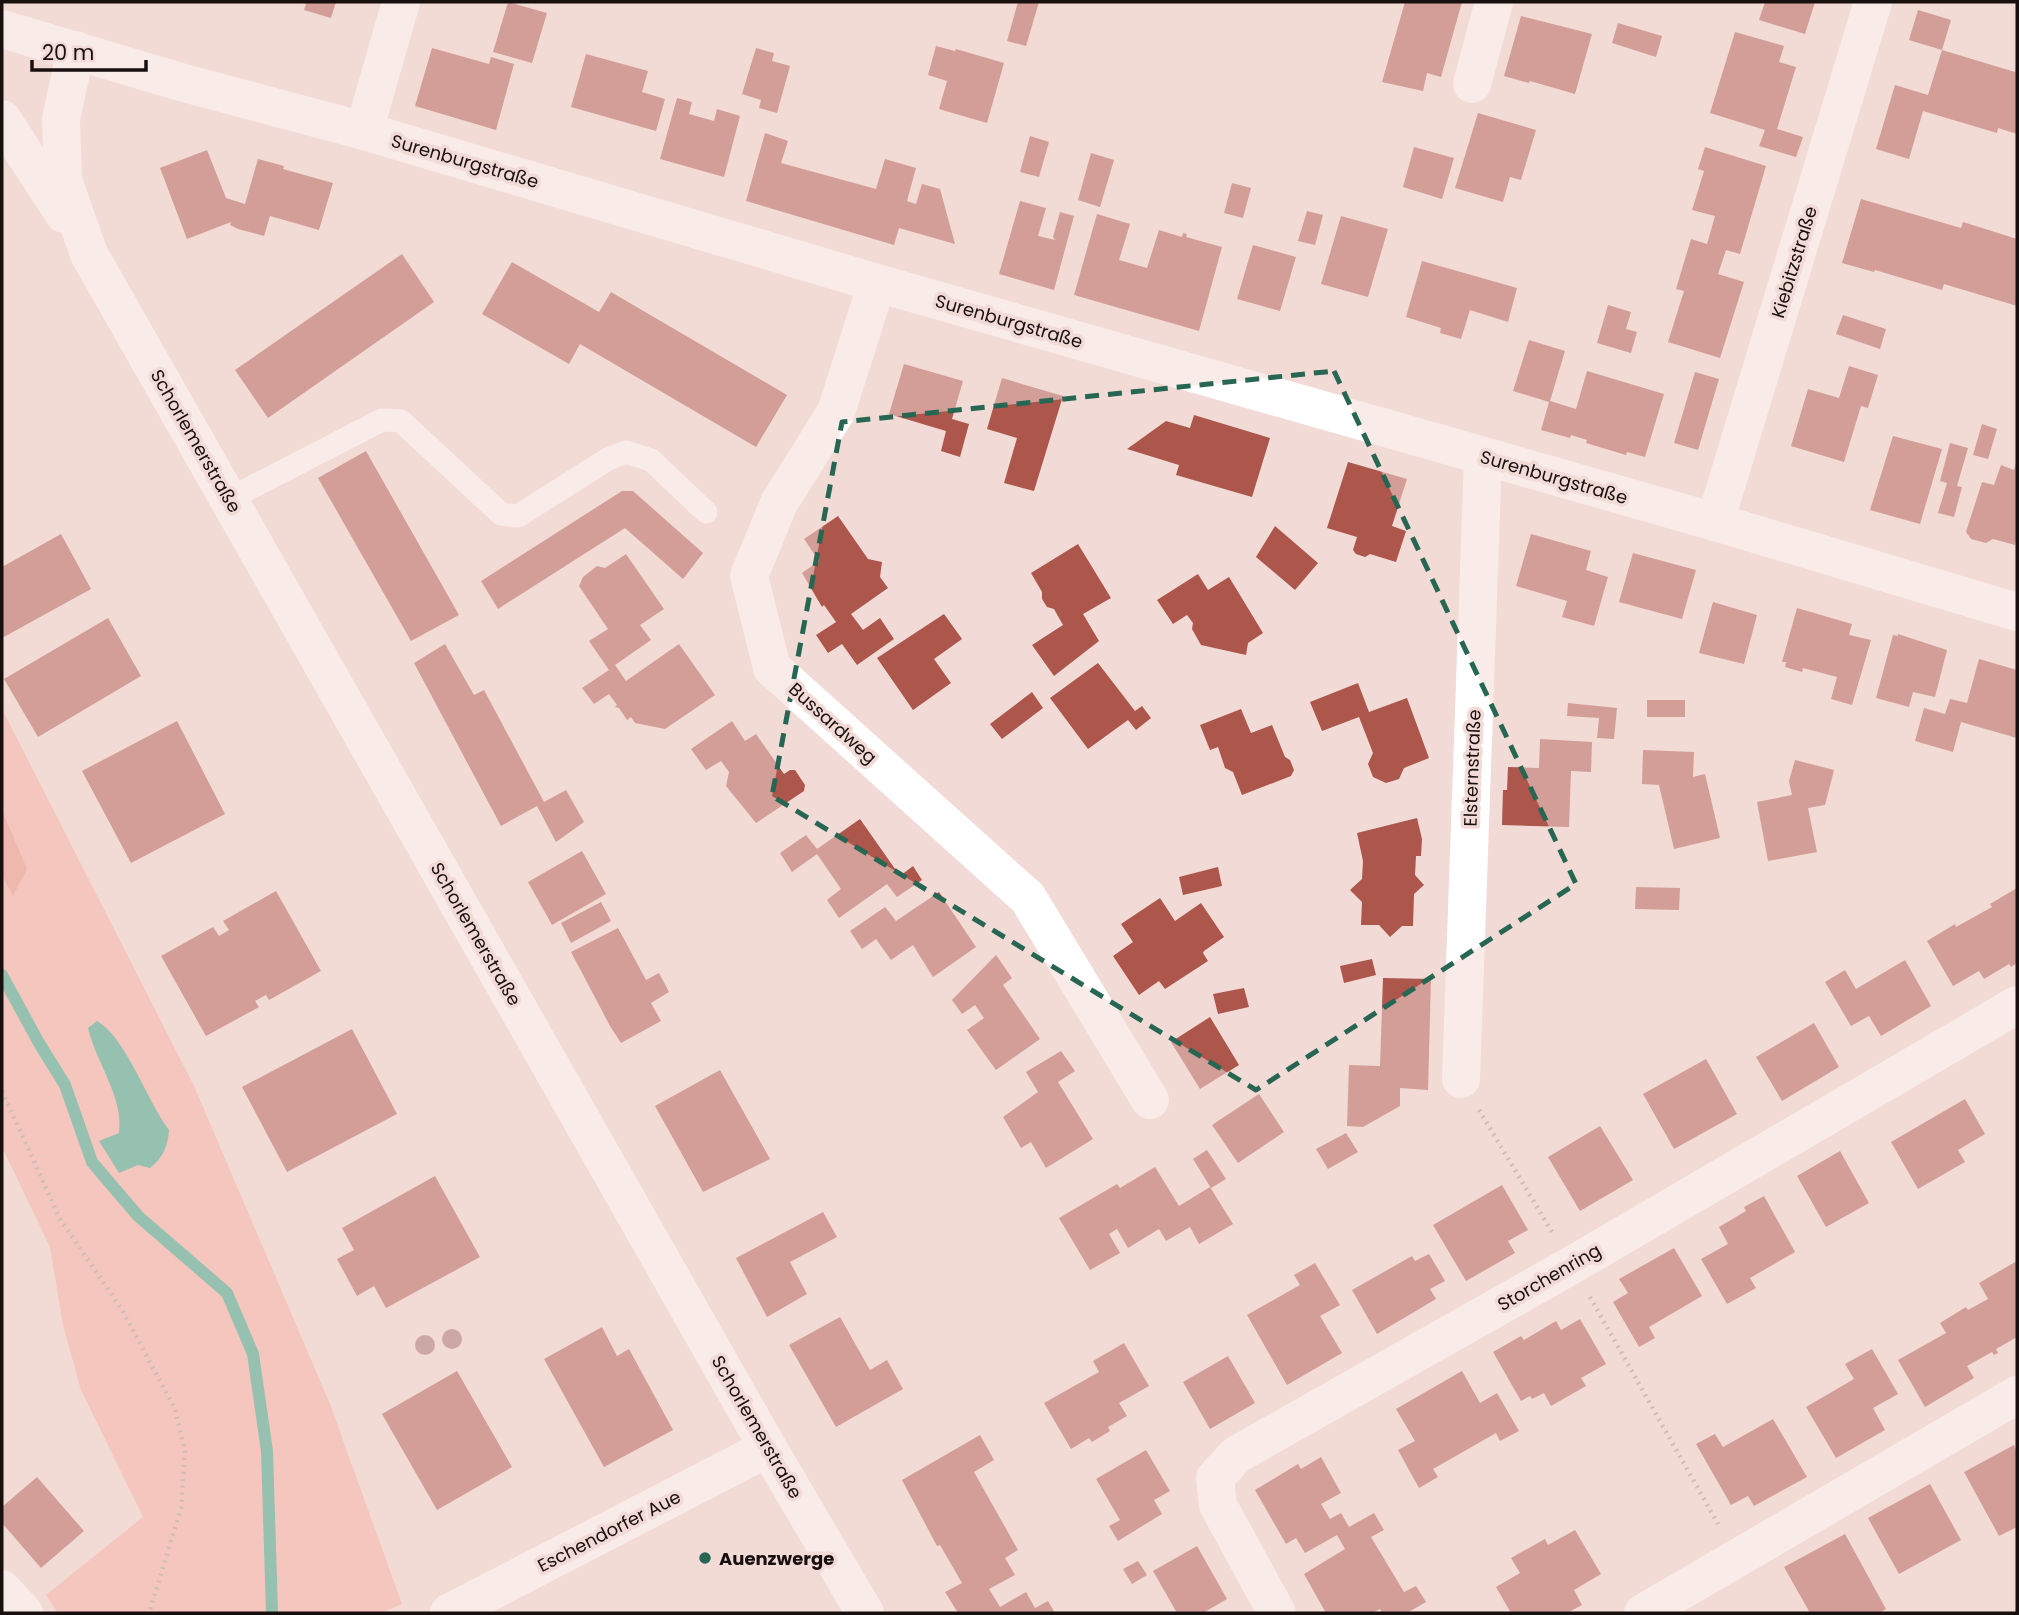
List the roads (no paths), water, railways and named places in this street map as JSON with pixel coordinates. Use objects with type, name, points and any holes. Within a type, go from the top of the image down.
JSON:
[{"type":"street","points":[[364,131],[401,2]]},
{"type":"street","points":[[1472,84],[1494,2]]},
{"type":"street","name":"Kiebitzstraße","points":[[1715,522],[1874,2]]},
{"type":"street","name":"Surenburgstraße","points":[[2,29],[184,83],[364,131],[877,283],[1715,522],[2017,612]]},
{"type":"street","name":"Schorlemerstraße","points":[[76,50],[61,119],[63,180],[89,254]]},
{"type":"street","name":"Schorlemerstraße","points":[[2,119],[89,254],[768,1448],[866,1613]]},
{"type":"street","name":"Bussardweg","points":[[877,283],[836,412],[779,503],[749,576],[772,668],[1028,898],[1150,1100]]},
{"type":"street","name":"Elsternstraße","points":[[1461,1079],[1483,457]]},
{"type":"street","name":"Storchenring","points":[[1277,1613],[1219,1505],[1215,1478],[1236,1455],[1572,1265],[2017,1005]]},
{"type":"street","points":[[1643,1613],[2017,1395]]},
{"type":"street","name":"Eschendorfer Aue","points":[[449,1613],[768,1448]]},
{"type":"street","points":[[2,1589],[24,1613]]},
{"type":"lane","points":[[229,499],[382,420],[401,421],[501,514],[518,516],[608,459],[626,452],[651,460],[706,512]]},
{"type":"waterway","points":[[2,975],[65,1085],[92,1162],[138,1216],[227,1293],[253,1354],[267,1451],[272,1612]]},
{"type":"place","name":"Auenzwerge","points":[[705,1558]]}]
